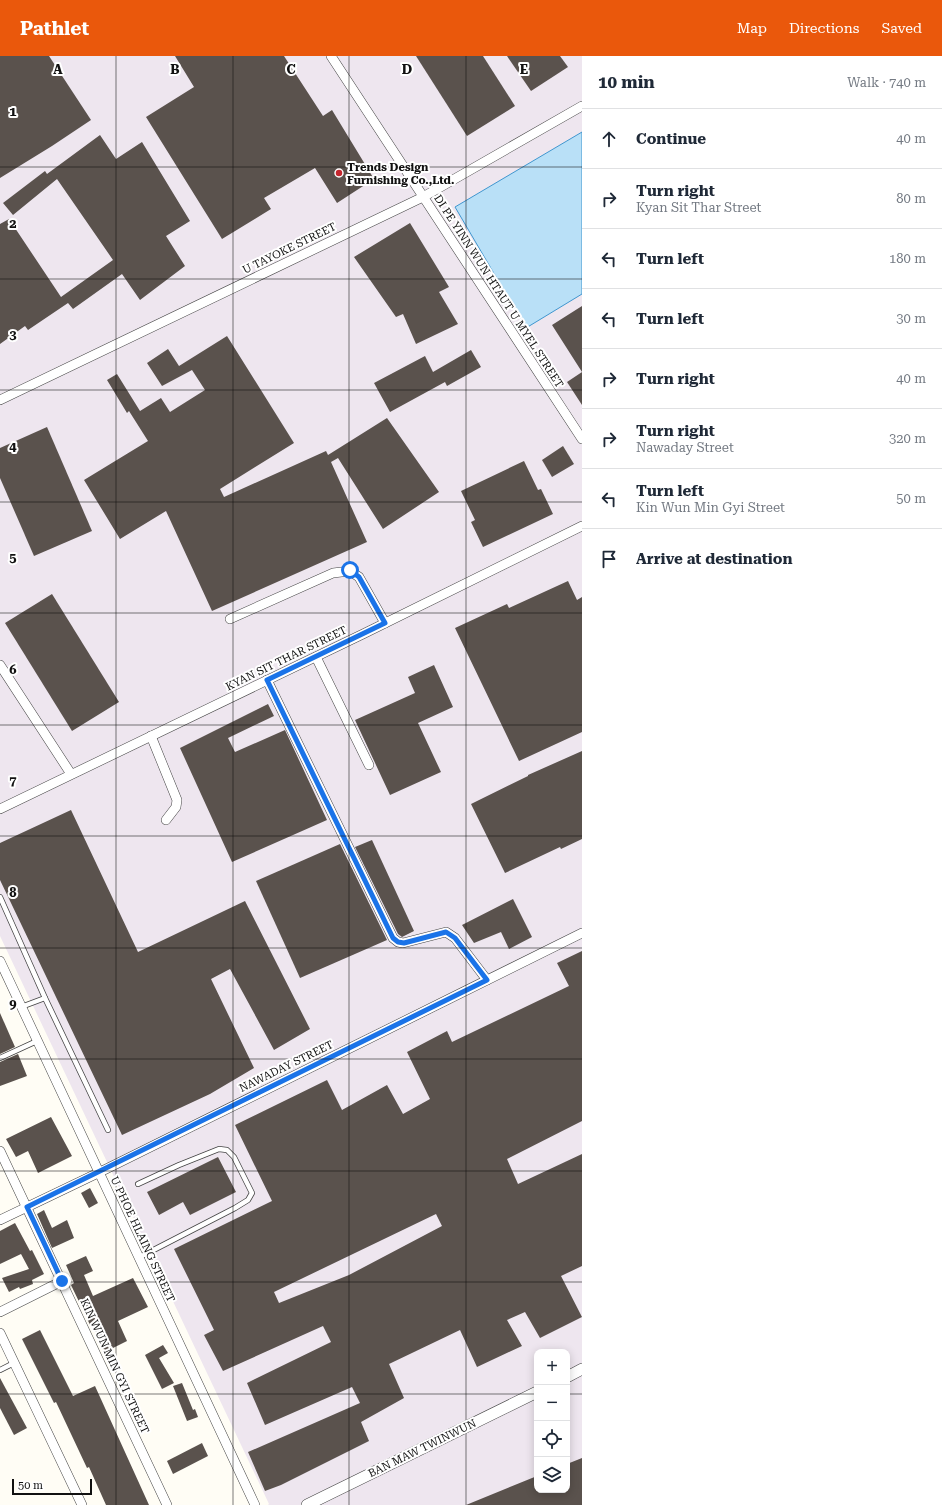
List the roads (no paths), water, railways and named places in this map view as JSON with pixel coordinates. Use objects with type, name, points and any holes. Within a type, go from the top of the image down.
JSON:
[{"type":"street","name":"DI PE YINN WUN HTAUT U MYEL STREET","points":[[331,56],[582,439]]},
{"type":"street","name":"U TAYOKE STREET","points":[[0,400],[423,197],[582,106]]},
{"type":"street","name":"KYAN SIT THAR STREET","points":[[0,809],[316,657],[582,526]]},
{"type":"street","points":[[230,619],[333,573],[350,570],[359,577],[385,623]]},
{"type":"street","points":[[316,657],[369,765]]},
{"type":"street","points":[[0,665],[71,774]]},
{"type":"street","points":[[267,680],[393,938],[398,942],[404,943],[446,932],[455,938],[487,980]]},
{"type":"street","points":[[151,736],[177,800],[176,807],[166,820]]},
{"type":"street","name":"NAWADAY STREET","points":[[0,1220],[582,933]]},
{"type":"street","name":"U PHOE HLAING STREET","points":[[0,962],[255,1505]]},
{"type":"street","name":"KIN WUN MIN GYI STREET","points":[[0,1151],[167,1505]]},
{"type":"street","points":[[0,1312],[62,1281]]},
{"type":"street","points":[[0,1333],[82,1505]]},
{"type":"street","points":[[570,1375],[582,1369]]},
{"type":"street","name":"BAN MAW TWINWUN","points":[[307,1505],[534,1393]]},
{"type":"lane","points":[[0,897],[45,998],[108,1130]]},
{"type":"lane","points":[[21,1007],[45,998]]},
{"type":"lane","points":[[0,1058],[37,1041]]},
{"type":"lane","points":[[138,1184],[219,1149],[227,1150],[234,1156],[252,1193],[248,1200],[235,1208],[138,1258]]},
{"type":"lane","points":[[0,1370],[14,1363]]},
{"type":"water","points":[[582,132],[582,294],[526,328],[455,207]]},
{"type":"place","name":"Trends Design Furnishing Co.,Ltd.","points":[[339,173]]}]
